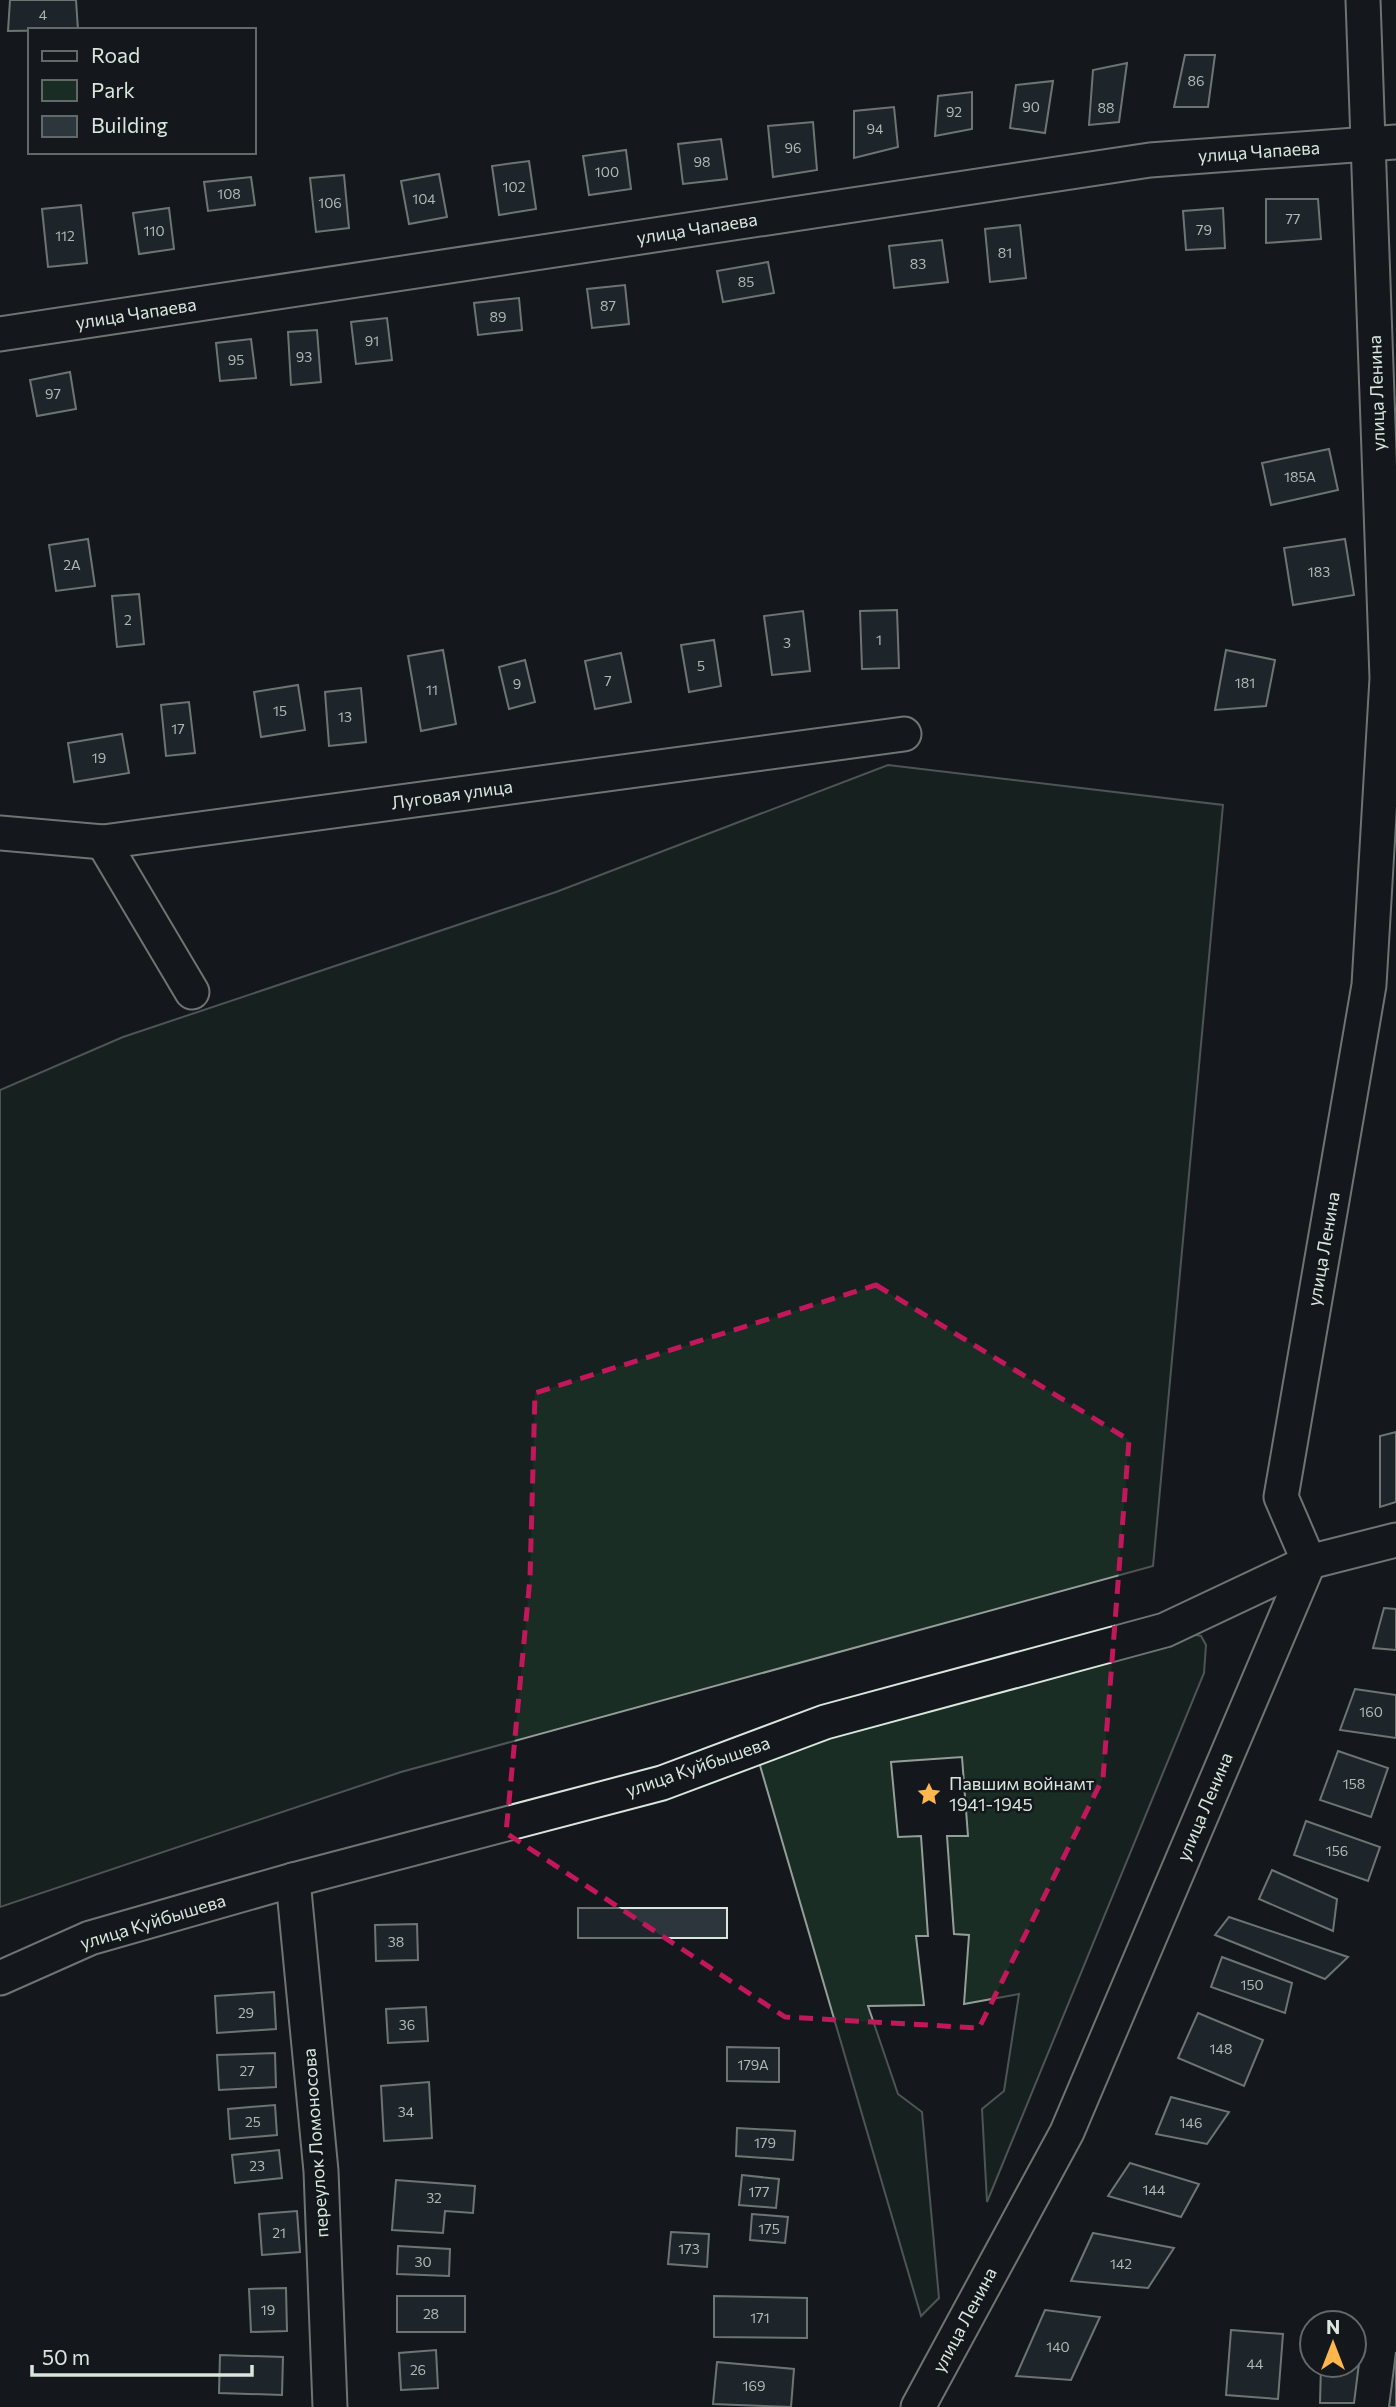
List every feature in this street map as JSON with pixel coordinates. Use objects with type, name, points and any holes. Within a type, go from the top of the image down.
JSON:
[{"type":"street","name":"улица Ленина","points":[[918,2407],[1067,2132],[1309,1562],[1281,1497],[1369,985],[1387,678],[1382,143],[1363,0]]},
{"type":"street","name":"улица Чапаева","points":[[0,334],[1150,160],[1382,143]]},
{"type":"street","name":"Луговая улица","points":[[0,833],[103,842],[904,734]]},
{"type":"street","points":[[103,842],[192,992]]},
{"type":"street","name":"улица Куйбышева","points":[[0,1978],[90,1938],[293,1880],[662,1783],[825,1722],[1165,1630],[1309,1562],[1396,1540]]},
{"type":"street","name":"переулок Ломоносова","points":[[293,1880],[321,2171],[330,2407]]},
{"type":"highlighted area","points":[[876,1285],[1129,1440],[1103,1778],[979,2028],[785,2017],[506,1833],[530,1578],[535,1393]]},
{"type":"green space","points":[[888,765],[1223,805],[1153,1566],[401,1772],[0,1907],[0,1090],[123,1037],[556,892]]},
{"type":"green space","points":[[1191,1634],[1201,1636],[1206,1645],[1204,1673],[987,2202],[982,2109],[1004,2091],[1019,1994],[964,2004],[969,1935],[954,1934],[947,1836],[968,1836],[962,1757],[891,1762],[898,1837],[921,1836],[928,1936],[916,1936],[924,2005],[868,2006],[898,2094],[922,2112],[939,2298],[921,2316],[759,1762],[766,1754]]},
{"type":"building","points":[[10,0],[76,0],[78,28],[28,28],[28,31],[8,31]]},
{"type":"building","points":[[1185,55],[1215,55],[1208,107],[1174,107]]},
{"type":"building","points":[[1127,63],[1119,122],[1089,125],[1093,70]]},
{"type":"building","points":[[1053,81],[1045,133],[1010,128],[1016,85]]},
{"type":"building","points":[[972,92],[972,129],[935,136],[938,96]]},
{"type":"building","points":[[894,107],[898,147],[854,158],[854,111]]},
{"type":"building","points":[[813,122],[817,170],[773,177],[768,126]]},
{"type":"building","points":[[721,139],[727,179],[683,184],[678,144]]},
{"type":"building","points":[[626,150],[631,189],[589,195],[583,156]]},
{"type":"building","points":[[529,161],[536,209],[499,215],[492,166]]},
{"type":"building","points":[[439,174],[447,217],[409,224],[401,181]]},
{"type":"building","points":[[344,175],[349,228],[316,232],[310,178]]},
{"type":"building","points":[[251,177],[255,205],[208,211],[204,182]]},
{"type":"building","points":[[1266,199],[1318,199],[1321,239],[1266,243]]},
{"type":"building","points":[[81,205],[87,263],[48,267],[42,209]]},
{"type":"building","points":[[169,208],[174,249],[139,254],[133,213]]},
{"type":"building","points":[[1223,208],[1225,248],[1186,250],[1183,211]]},
{"type":"building","points":[[1020,225],[1026,278],[990,282],[985,229]]},
{"type":"building","points":[[942,240],[948,282],[894,288],[889,246]]},
{"type":"building","points":[[768,262],[774,293],[723,302],[717,271]]},
{"type":"building","points":[[625,285],[629,324],[592,328],[587,289]]},
{"type":"building","points":[[519,298],[522,330],[478,335],[474,303]]},
{"type":"building","points":[[387,318],[392,360],[356,364],[351,322]]},
{"type":"building","points":[[317,330],[321,382],[291,385],[288,332]]},
{"type":"building","points":[[251,339],[256,378],[220,381],[216,343]]},
{"type":"building","points":[[70,372],[76,409],[37,416],[30,380]]},
{"type":"building","points":[[1329,449],[1338,490],[1271,505],[1262,463]]},
{"type":"building","points":[[88,539],[95,586],[56,591],[49,545]]},
{"type":"building","points":[[1345,539],[1354,595],[1293,605],[1284,548]]},
{"type":"building","points":[[139,594],[144,644],[117,647],[112,596]]},
{"type":"building","points":[[897,610],[899,668],[862,669],[860,611]]},
{"type":"building","points":[[803,611],[810,671],[772,675],[764,616]]},
{"type":"building","points":[[714,640],[721,686],[689,692],[681,645]]},
{"type":"building","points":[[443,650],[456,724],[421,731],[408,656]]},
{"type":"building","points":[[1226,650],[1275,660],[1266,706],[1215,710]]},
{"type":"building","points":[[621,653],[631,702],[595,709],[585,661]]},
{"type":"building","points":[[525,660],[535,702],[509,709],[499,667]]},
{"type":"building","points":[[298,685],[305,730],[261,737],[254,692]]},
{"type":"building","points":[[361,688],[366,742],[329,746],[325,692]]},
{"type":"building","points":[[189,702],[195,753],[166,756],[161,705]]},
{"type":"building","points":[[122,734],[129,773],[74,782],[68,743]]},
{"type":"building","points":[[1396,1432],[1396,1502],[1380,1507],[1380,1436]]},
{"type":"building","points":[[1384,1608],[1396,1609],[1396,1650],[1373,1648]]},
{"type":"building","points":[[1355,1689],[1396,1695],[1396,1738],[1340,1730]]},
{"type":"building","points":[[1338,1751],[1388,1768],[1371,1817],[1320,1800]]},
{"type":"building","points":[[1306,1821],[1380,1847],[1368,1881],[1294,1855]]},
{"type":"building","points":[[1272,1870],[1337,1899],[1333,1931],[1259,1899]]},
{"type":"building","points":[[578,1908],[727,1908],[727,1938],[578,1938]]},
{"type":"building","points":[[1229,1917],[1348,1957],[1325,1979],[1215,1935]]},
{"type":"building","points":[[417,1924],[418,1960],[376,1961],[375,1925]]},
{"type":"building","points":[[1222,1957],[1292,1983],[1285,2013],[1211,1987]]},
{"type":"building","points":[[274,1992],[276,2029],[217,2033],[215,1996]]},
{"type":"building","points":[[426,2007],[428,2041],[388,2043],[386,2009]]},
{"type":"building","points":[[1198,2013],[1263,2040],[1244,2086],[1178,2058]]},
{"type":"building","points":[[727,2047],[779,2048],[779,2082],[727,2081]]},
{"type":"building","points":[[275,2053],[276,2087],[219,2090],[217,2055]]},
{"type":"building","points":[[429,2082],[432,2138],[384,2141],[381,2086]]},
{"type":"building","points":[[1171,2097],[1229,2112],[1207,2144],[1156,2134]]},
{"type":"building","points":[[275,2105],[277,2135],[230,2139],[228,2109]]},
{"type":"building","points":[[737,2128],[795,2131],[793,2160],[736,2156]]},
{"type":"building","points":[[279,2150],[282,2178],[235,2183],[232,2155]]},
{"type":"building","points":[[1130,2163],[1199,2184],[1181,2217],[1108,2196]]},
{"type":"building","points":[[742,2175],[779,2179],[776,2208],[739,2205]]},
{"type":"building","points":[[396,2180],[475,2186],[473,2213],[445,2211],[443,2233],[392,2230]]},
{"type":"building","points":[[297,2211],[300,2252],[262,2255],[259,2214]]},
{"type":"building","points":[[752,2214],[788,2217],[785,2243],[750,2240]]},
{"type":"building","points":[[671,2232],[709,2234],[707,2267],[668,2264]]},
{"type":"building","points":[[1093,2233],[1174,2248],[1148,2288],[1071,2281]]},
{"type":"building","points":[[398,2246],[450,2249],[449,2276],[397,2274]]},
{"type":"building","points":[[286,2288],[287,2331],[251,2332],[249,2289]]},
{"type":"building","points":[[397,2296],[465,2296],[465,2332],[397,2332]]},
{"type":"building","points":[[714,2296],[807,2298],[807,2338],[714,2337]]},
{"type":"building","points":[[1045,2310],[1100,2317],[1071,2380],[1016,2376]]},
{"type":"building","points":[[1231,2330],[1283,2334],[1278,2399],[1226,2395]]},
{"type":"building","points":[[436,2350],[438,2388],[401,2390],[399,2353]]},
{"type":"building","points":[[1396,2352],[1396,2407],[1389,2407]]},
{"type":"building","points":[[220,2355],[283,2357],[282,2395],[219,2393]]},
{"type":"building","points":[[717,2362],[794,2369],[791,2407],[713,2404]]},
{"type":"building","points":[[1321,2379],[1357,2379],[1354,2403],[1320,2403]]},
{"type":"place","name":"Павшим войнамт 1941-1945","points":[[929,1794]]}]
